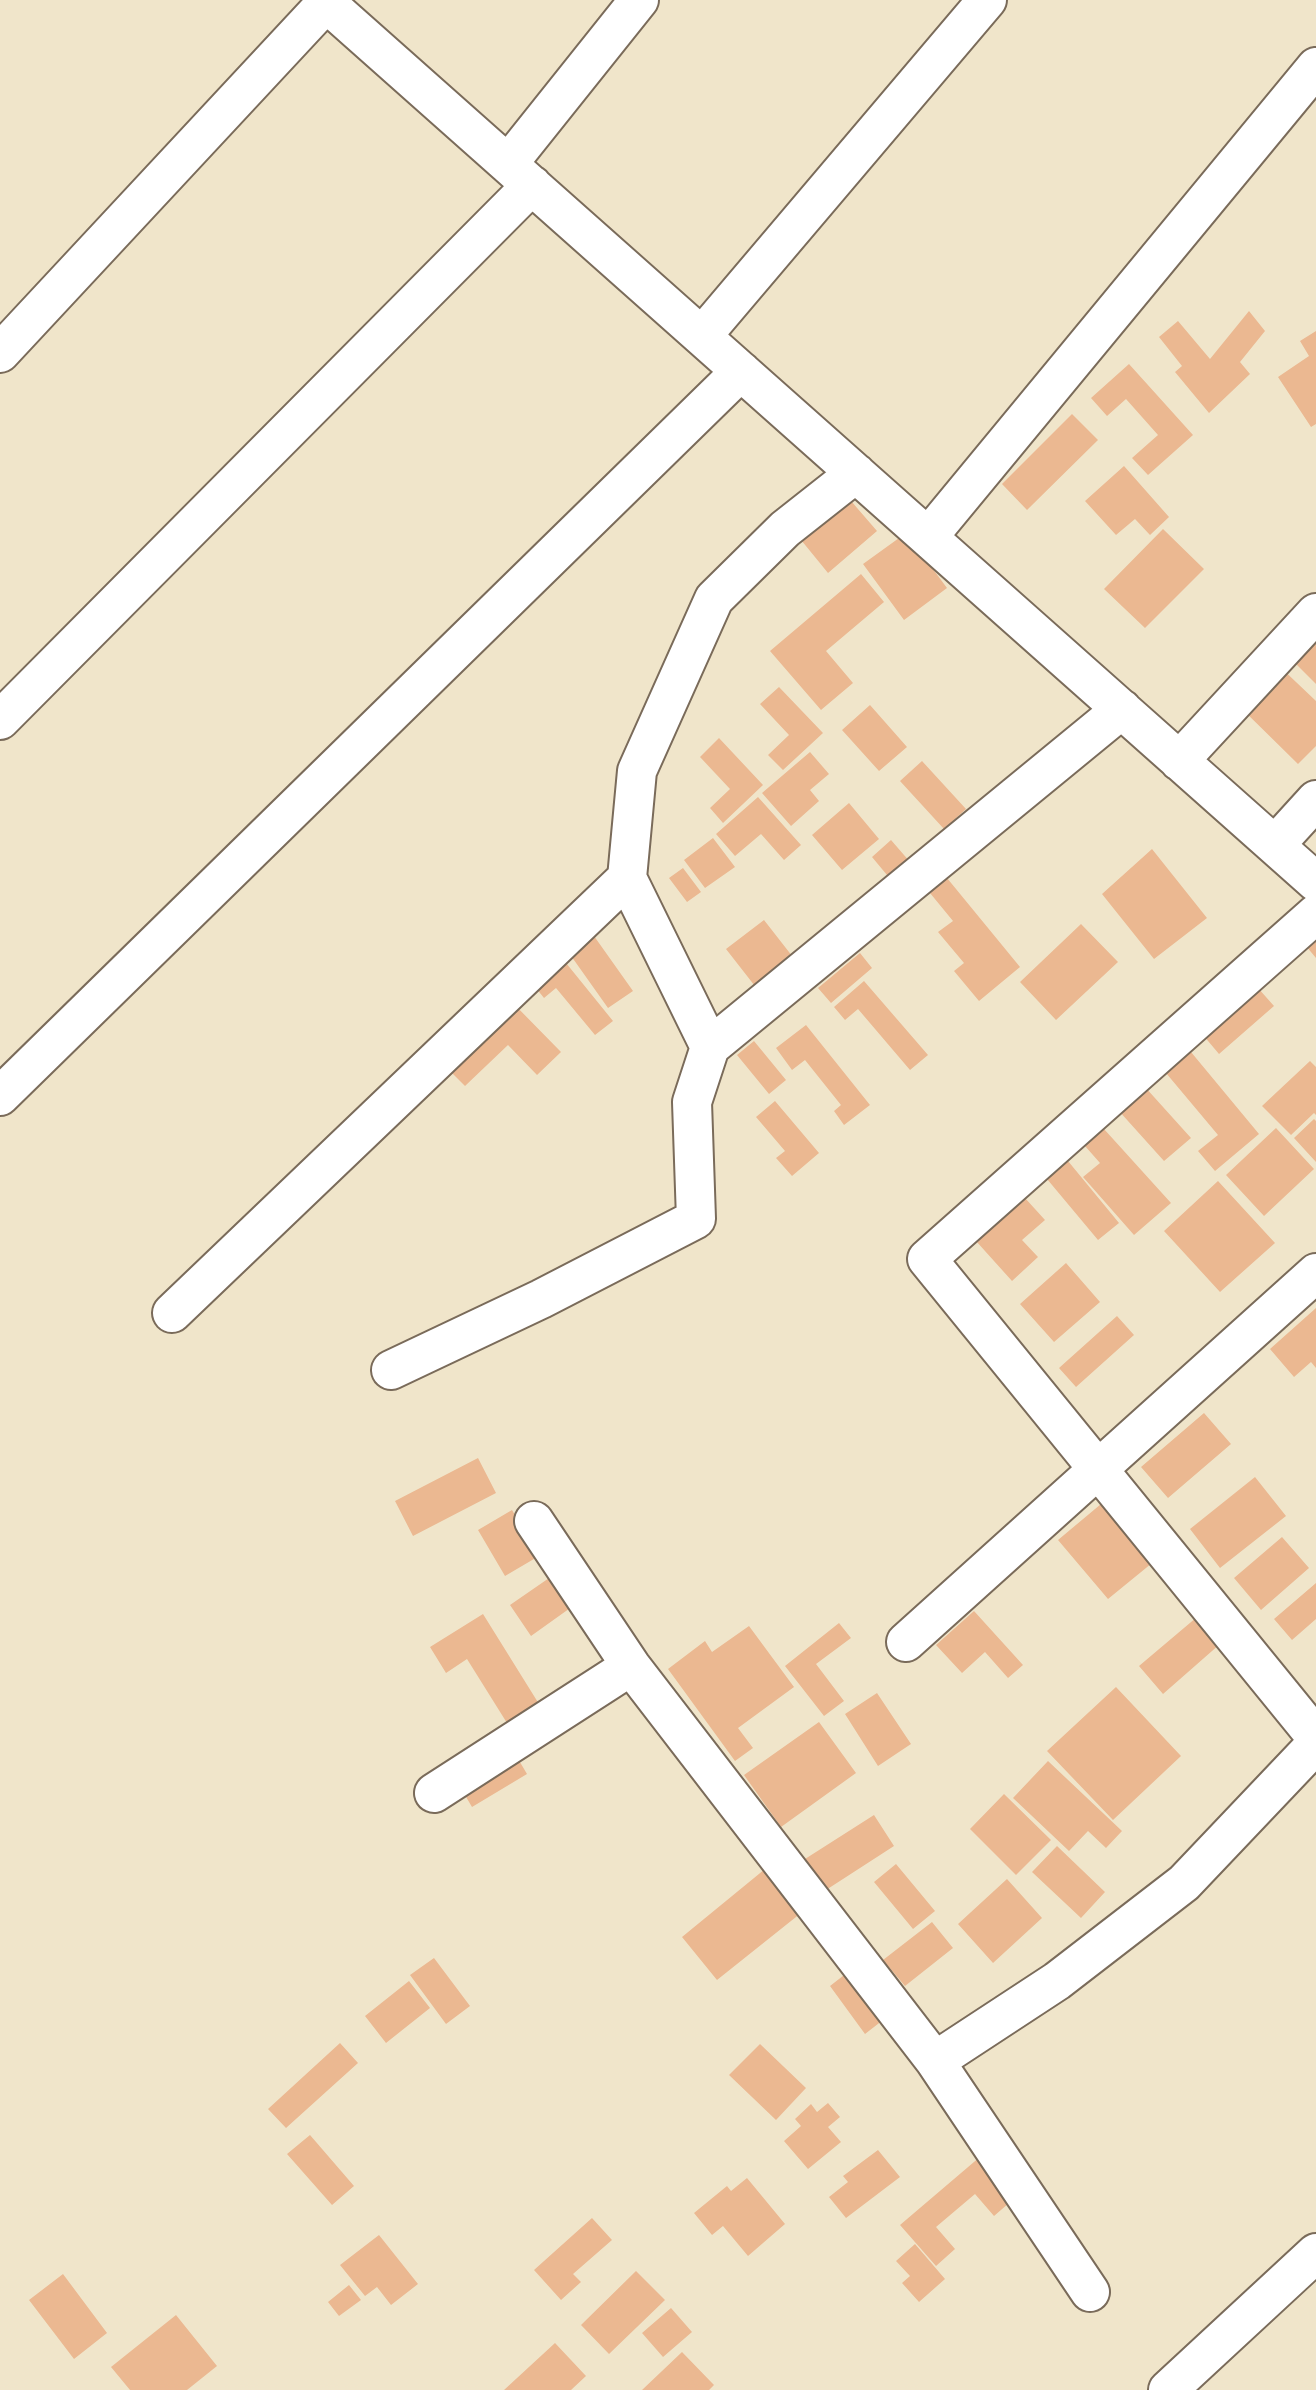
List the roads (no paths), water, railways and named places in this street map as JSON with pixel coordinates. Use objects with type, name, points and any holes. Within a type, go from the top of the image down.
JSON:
[{"type":"street","points":[[0,720],[520,175],[639,0]]},
{"type":"street","points":[[702,336],[987,0]]},
{"type":"street","points":[[0,353],[325,2],[1316,882]]},
{"type":"street","points":[[928,537],[1316,67]]},
{"type":"street","points":[[0,1096],[741,371]]},
{"type":"street","points":[[710,1046],[627,878],[637,771],[715,599],[785,529],[856,473]]},
{"type":"street","points":[[1179,761],[1316,613]]},
{"type":"street","points":[[391,1370],[541,1299],[696,1219],[692,1102],[710,1046],[1122,709]]},
{"type":"street","points":[[1275,845],[1316,800]]},
{"type":"street","points":[[172,1313],[627,878]]},
{"type":"street","points":[[1316,914],[927,1259],[1316,1737]]},
{"type":"street","points":[[906,1642],[1316,1273]]},
{"type":"street","points":[[534,1521],[631,1666],[935,2061],[1090,2292]]},
{"type":"street","points":[[433,1793],[631,1666]]},
{"type":"street","points":[[935,2061],[1056,1982],[1184,1883],[1316,1744]]},
{"type":"street","points":[[1168,2390],[1316,2253]]}]
